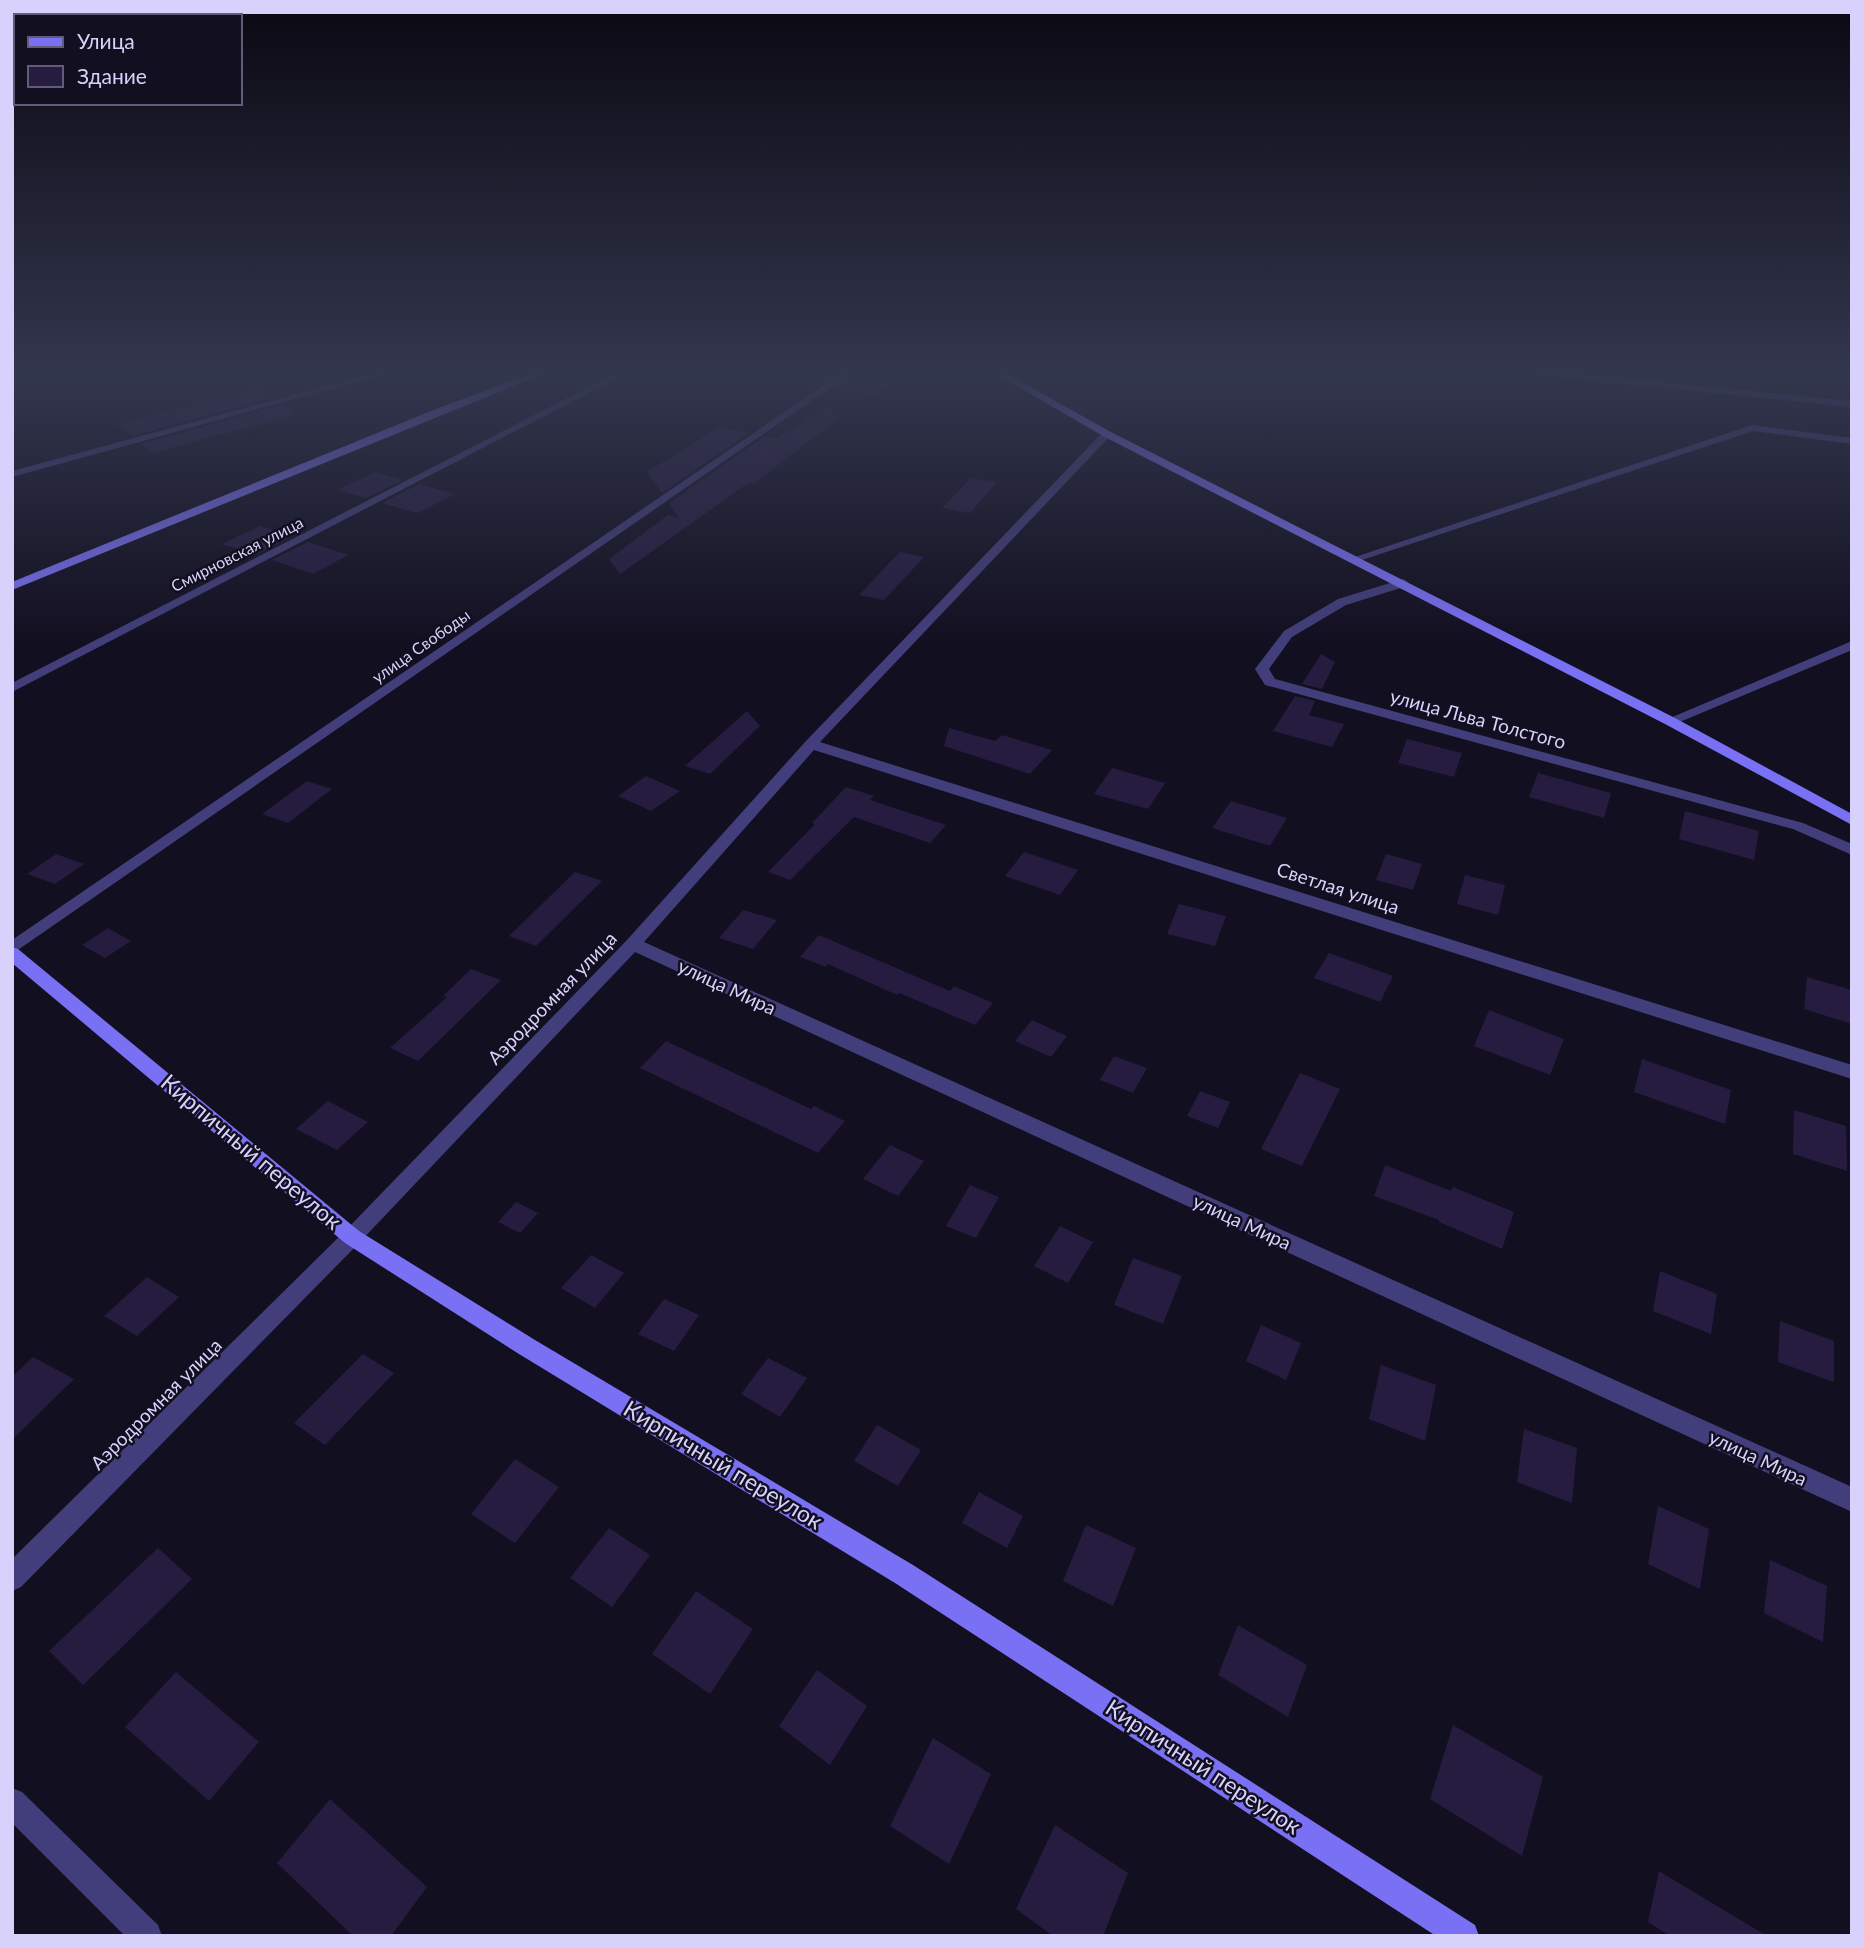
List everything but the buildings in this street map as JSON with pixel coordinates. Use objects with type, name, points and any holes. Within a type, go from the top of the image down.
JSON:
[{"type":"street","points":[[12,474],[53,463]]},
{"type":"street","points":[[12,586],[312,463]]},
{"type":"street","name":"Смирновская улица","points":[[12,688],[449,463]]},
{"type":"street","name":"улица Свободы","points":[[12,951],[718,463]]},
{"type":"street","name":"Аэродромная улица","points":[[12,1578],[352,1237],[633,944],[811,744],[1079,463]]},
{"type":"street","points":[[1166,463],[1670,721],[1852,820]]},
{"type":"street","points":[[1356,559],[1646,463]]},
{"type":"street","name":"улица Льва Толстого","points":[[1403,583],[1342,602],[1288,634],[1262,669],[1270,682],[1798,826],[1852,850]]},
{"type":"street","points":[[1670,721],[1852,645]]},
{"type":"street","name":"Светлая улица","points":[[811,744],[1852,1072]]},
{"type":"street","name":"улица Мира","points":[[633,944],[1852,1500]]},
{"type":"street","name":"Кирпичный переулок","points":[[12,951],[352,1237],[527,1347],[904,1574],[1464,1936]]},
{"type":"street","points":[[12,1801],[147,1936]]}]
